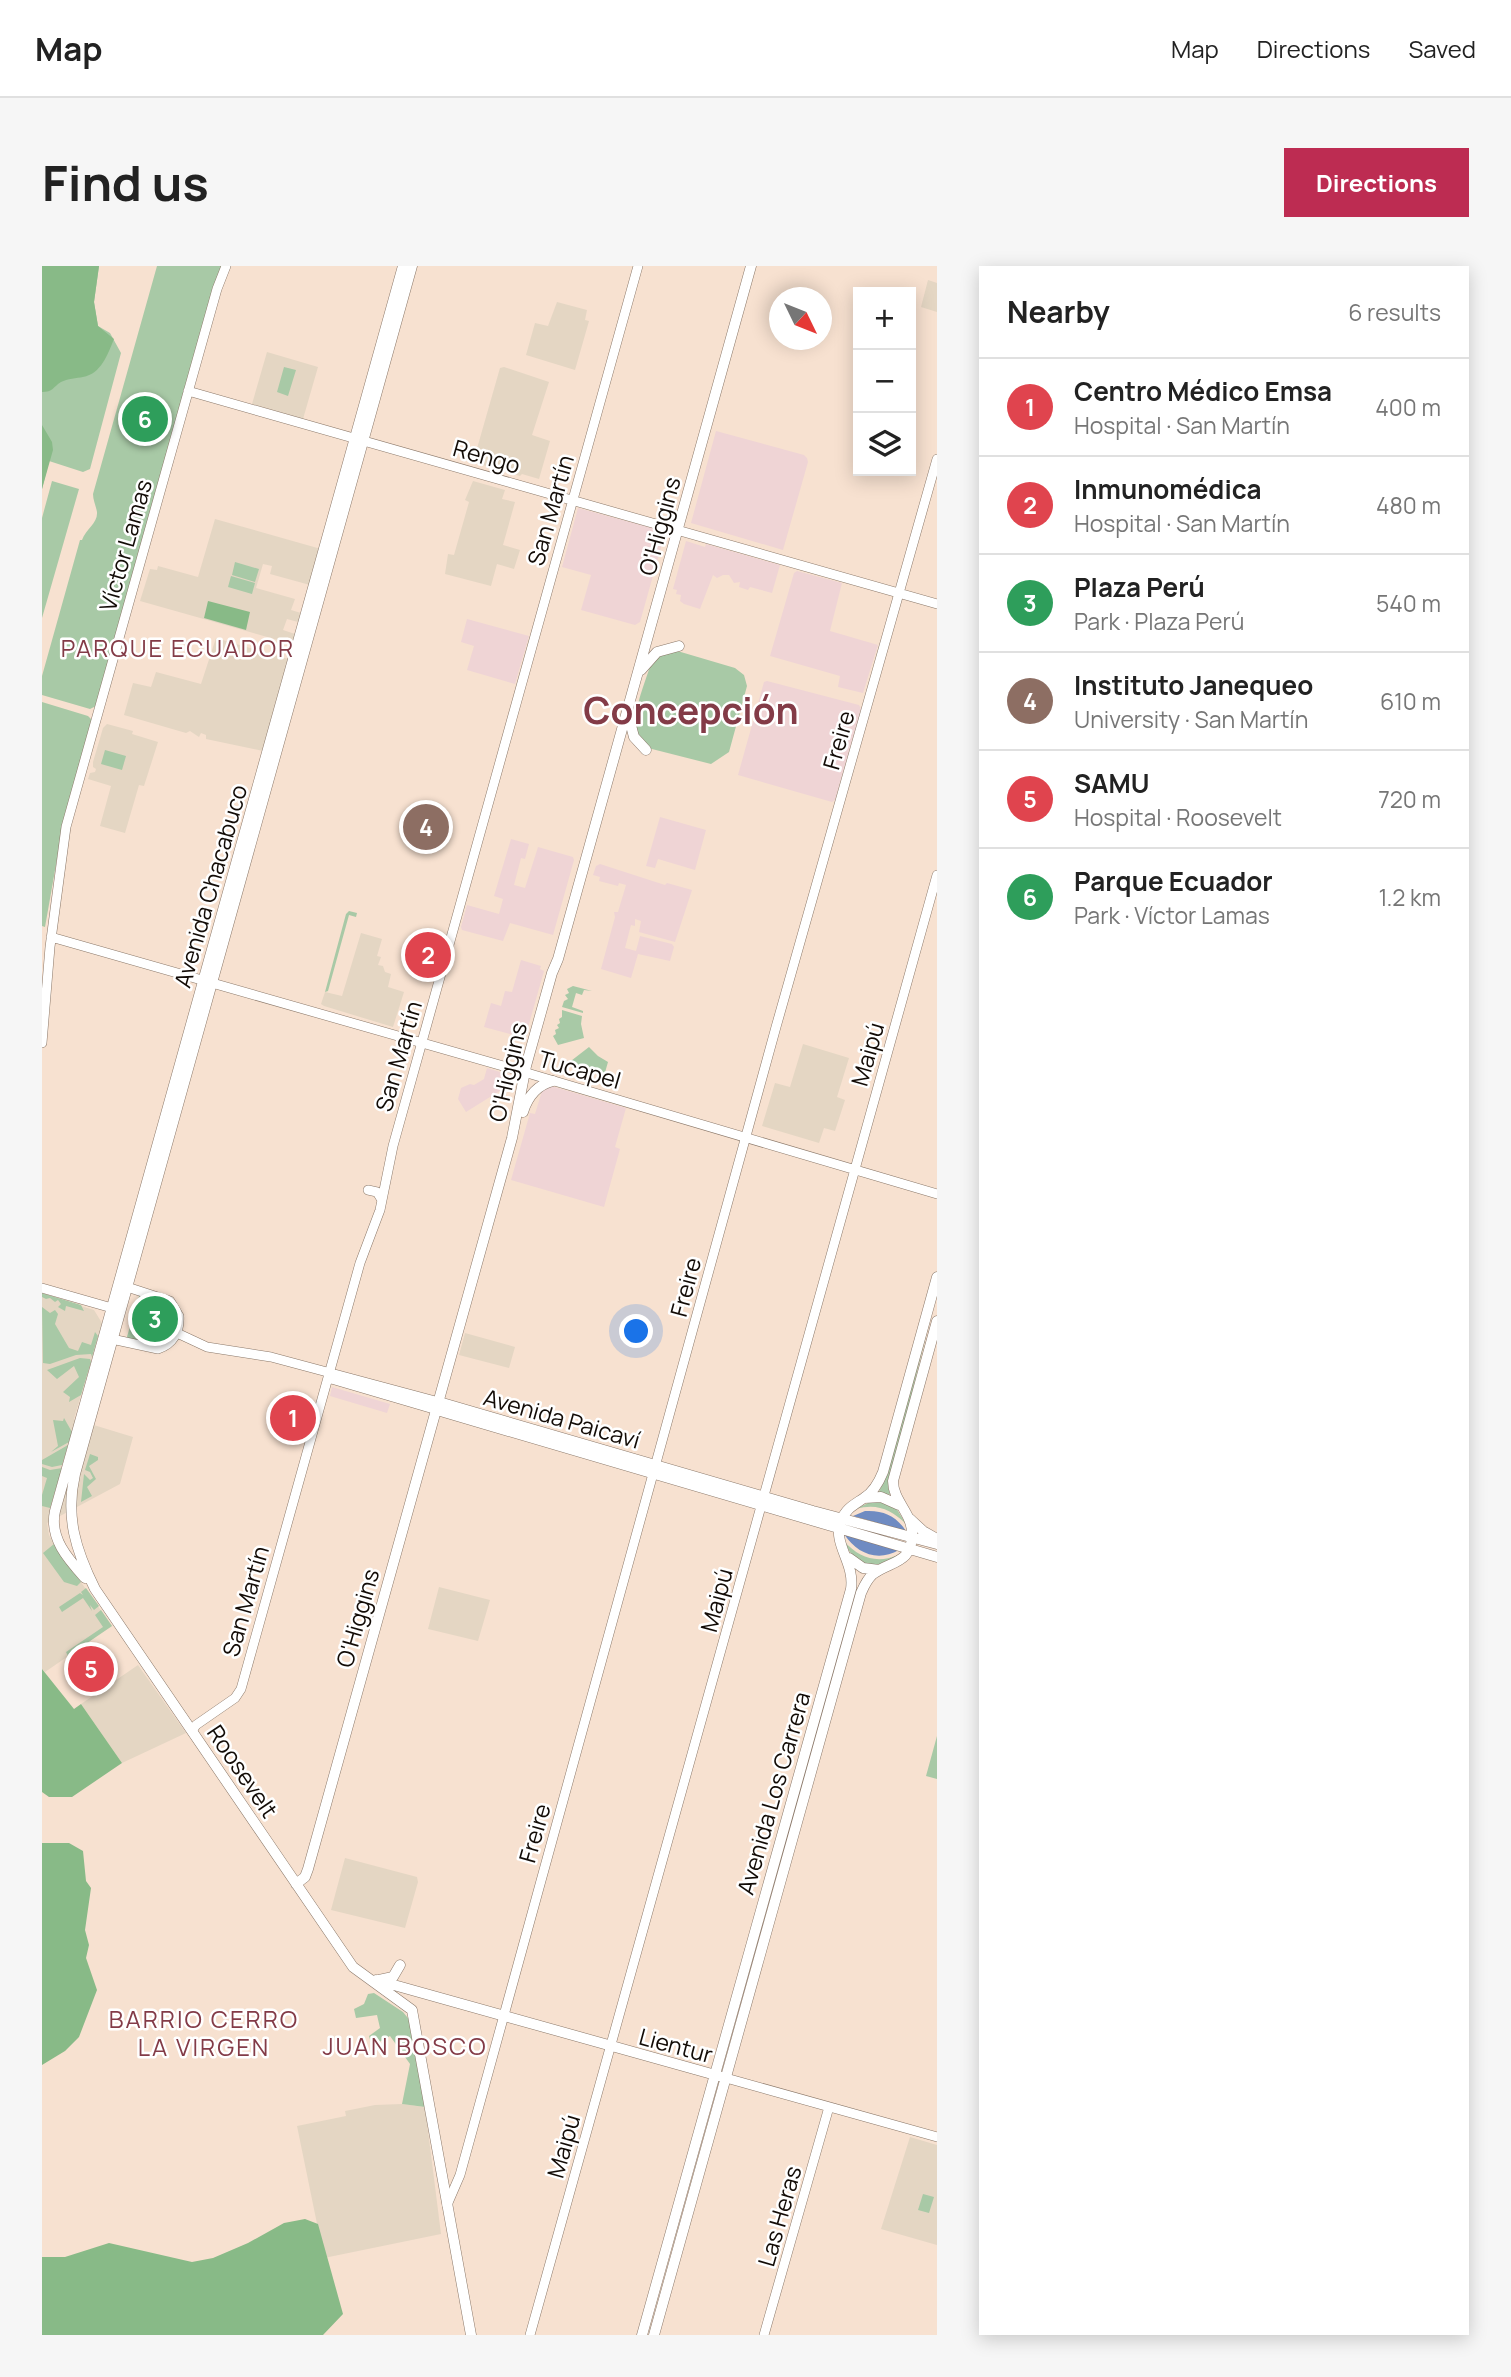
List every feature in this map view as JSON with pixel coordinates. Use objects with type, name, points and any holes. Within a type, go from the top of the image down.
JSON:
[{"type":"main road","name":"Víctor Lamas","points":[[42,1043],[51,937],[66,827],[217,289],[226,266]]},
{"type":"main road","name":"Avenida Chacabuco","points":[[360,439],[403,266]]},
{"type":"main road","name":"Avenida Chacabuco","points":[[54,1517],[108,1339],[127,1287],[208,981],[360,439],[412,266]]},
{"type":"main road","name":"San Martín","points":[[192,1731],[196,1725],[239,1694],[365,1247],[379,1212],[393,1146],[421,1042],[638,266]]},
{"type":"main road","name":"O'Higgins","points":[[296,1884],[308,1869],[512,1138],[525,1072],[751,266]]},
{"type":"main road","name":"Rengo","points":[[188,391],[937,604]]},
{"type":"main road","name":"Freire","points":[[447,2205],[460,2175],[746,1137],[937,459]]},
{"type":"main road","points":[[637,676],[657,652],[679,646]]},
{"type":"main road","points":[[628,711],[634,737],[646,750]]},
{"type":"main road","name":"Maipú","points":[[530,2335],[937,875]]},
{"type":"main road","name":"Tucapel","points":[[51,937],[525,1072],[937,1194]]},
{"type":"main road","name":"Avenida Chacabuco","points":[[71,1514],[71,1493],[108,1339],[111,1308],[208,981]]},
{"type":"main road","points":[[512,1138],[527,1101],[539,1087],[553,1081]]},
{"type":"main road","points":[[368,1190],[377,1192],[382,1200]]},
{"type":"main road","points":[[841,1523],[853,1504],[864,1498],[876,1485],[883,1472],[937,1277]]},
{"type":"main road","points":[[108,1339],[158,1349],[170,1343],[177,1333],[180,1316],[170,1301],[127,1287]]},
{"type":"main road","points":[[42,1288],[111,1308]]},
{"type":"main road","points":[[910,1543],[911,1525],[895,1493],[893,1481],[937,1321]]},
{"type":"main road","name":"Avenida Paicaví","points":[[177,1333],[207,1347],[262,1356],[910,1543],[937,1557]]},
{"type":"main road","points":[[864,1498],[885,1498],[937,1541]]},
{"type":"main road","name":"Roosevelt","points":[[71,1514],[76,1546],[95,1589]]},
{"type":"main road","name":"Roosevelt","points":[[54,1517],[54,1531],[62,1549],[95,1589],[349,1961],[360,1973],[412,2010],[447,2205]]},
{"type":"main road","name":"Avenida Los Carrera","points":[[642,2335],[851,1589],[852,1574],[839,1540],[841,1523]]},
{"type":"main road","name":"Avenida Paicaví","points":[[910,1543],[937,1541]]},
{"type":"main road","name":"Avenida Los Carrera","points":[[654,2335],[861,1593],[869,1578],[900,1560],[910,1543]]},
{"type":"main road","points":[[846,1555],[863,1568],[884,1569]]},
{"type":"main road","points":[[375,1979],[391,1978],[400,1965]]},
{"type":"main road","name":"Roosevelt","points":[[360,1973],[405,1989]]},
{"type":"main road","name":"Lientur","points":[[405,1989],[937,2137]]},
{"type":"main road","name":"Las Heras","points":[[764,2335],[830,2107]]},
{"type":"main road","points":[[447,2205],[471,2335]]},
{"type":"shaded area","points":[[928,280],[937,283],[937,312],[921,307]]},
{"type":"shaded area","points":[[557,302],[587,310],[585,320],[589,321],[575,370],[526,355],[535,323],[548,326]]},
{"type":"shaded area","points":[[267,352],[318,367],[303,419],[252,404]]},
{"type":"shaded area","points":[[500,368],[549,382],[532,435],[550,441],[539,479],[476,463],[474,459]]},
{"type":"shaded area","points":[[716,431],[807,458],[783,550],[691,523]]},
{"type":"shaded area","points":[[473,481],[505,490],[502,499],[515,502],[503,545],[520,550],[514,569],[497,564],[491,586],[445,574],[448,554],[454,555],[469,502],[465,500]]},
{"type":"shaded area","points":[[578,508],[665,533],[640,622],[635,625],[581,610],[591,575],[562,567]]},
{"type":"shaded area","points":[[215,519],[321,549],[310,585],[270,574],[272,566],[263,564],[256,588],[295,599],[291,610],[301,613],[298,622],[287,619],[283,630],[295,634],[292,644],[140,601],[150,569],[157,570],[158,566],[198,577]]},
{"type":"shaded area","points":[[686,541],[780,565],[772,593],[739,587],[740,582],[734,583],[729,575],[717,578],[713,575],[700,609],[684,604],[680,601],[681,595],[676,594],[677,590],[673,589]]},
{"type":"shaded area","points":[[797,571],[842,583],[830,631],[878,645],[863,693],[838,687],[840,676],[770,656],[794,573]]},
{"type":"shaded area","points":[[467,619],[529,636],[515,684],[467,670],[474,646],[461,642]]},
{"type":"shaded area","points":[[216,638],[288,659],[263,751],[206,739],[206,735],[201,733],[199,737],[190,731],[186,733],[124,715],[133,683],[151,687],[156,672],[201,684]]},
{"type":"shaded area","points":[[764,682],[859,705],[861,709],[835,800],[832,802],[738,775]]},
{"type":"shaded area","points":[[107,724],[158,742],[144,786],[139,785],[125,833],[100,826],[111,786],[88,779],[90,773],[95,772],[93,762],[103,728]]},
{"type":"shaded area","points":[[660,817],[706,830],[695,870],[658,859],[655,868],[646,866]]},
{"type":"shaded area","points":[[511,839],[529,844],[525,859],[521,858],[514,885],[525,888],[538,847],[573,857],[553,935],[510,923],[503,941],[462,930],[467,905],[499,914],[503,899],[494,896]]},
{"type":"shaded area","points":[[600,864],[665,885],[667,883],[692,890],[675,942],[639,932],[641,921],[635,919],[635,926],[631,925],[625,948],[636,951],[640,936],[672,944],[674,947],[670,961],[638,954],[631,978],[601,969],[614,912],[618,912],[626,885],[619,883],[618,886],[599,881],[600,877],[593,875],[596,866]]},
{"type":"shaded area","points":[[361,933],[382,939],[377,956],[381,957],[378,965],[391,974],[388,987],[404,992],[393,1027],[321,1004],[325,992],[342,996]]},
{"type":"shaded area","points":[[521,960],[541,966],[540,969],[544,971],[525,1038],[484,1027],[491,1003],[501,1006],[505,991],[512,992]]},
{"type":"shaded area","points":[[803,1044],[849,1058],[837,1097],[845,1100],[835,1131],[824,1128],[819,1143],[762,1126],[775,1083],[790,1087]]},
{"type":"shaded area","points":[[487,1068],[510,1075],[511,1084],[466,1112],[458,1099],[461,1088],[484,1079]]},
{"type":"shaded area","points":[[551,1086],[626,1108],[615,1147],[620,1149],[604,1207],[511,1180],[530,1113],[535,1114],[542,1091]]},
{"type":"shaded area","points":[[42,1294],[94,1310],[102,1323],[74,1419],[133,1437],[120,1484],[47,1523],[54,1544],[112,1626],[45,1672],[42,1669]]},
{"type":"shaded area","points":[[465,1333],[515,1347],[509,1368],[459,1355]]},
{"type":"shaded area","points":[[332,1387],[390,1404],[387,1413],[330,1396]]},
{"type":"shaded area","points":[[439,1587],[490,1600],[478,1641],[428,1629]]},
{"type":"shaded area","points":[[138,1665],[186,1733],[122,1763],[81,1704]]},
{"type":"shaded area","points":[[345,1858],[417,1877],[418,1882],[405,1928],[331,1910]]},
{"type":"shaded area","points":[[375,2105],[425,2107],[441,2234],[324,2258],[297,2126],[346,2116],[345,2111]]},
{"type":"shaded area","points":[[910,2137],[937,2145],[937,2245],[881,2229]]},
{"type":"green space","points":[[42,266],[99,266],[94,302],[98,326],[110,333],[121,353],[90,469],[83,472],[49,461],[42,489]]},
{"type":"green space","points":[[42,266],[99,266],[94,302],[98,326],[114,339],[95,372],[63,381],[46,392],[42,392]]},
{"type":"green space","name":"PARQUE ECUADOR","points":[[157,266],[222,266],[96,706],[90,709],[42,695],[42,676],[80,540],[97,516],[93,494]]},
{"type":"green space","points":[[284,367],[296,370],[288,396],[277,392]]},
{"type":"green space","points":[[42,425],[52,442],[53,450],[42,489]]},
{"type":"green space","points":[[52,481],[79,489],[42,618],[42,518]]},
{"type":"green space","points":[[235,562],[259,569],[255,582],[232,575]]},
{"type":"green space","points":[[231,576],[255,583],[252,594],[228,587]]},
{"type":"green space","points":[[208,601],[250,612],[246,630],[204,618]]},
{"type":"green space","points":[[674,650],[735,668],[744,675],[747,686],[729,752],[711,764],[648,748],[640,740],[637,731],[637,708],[651,663],[654,658]]},
{"type":"green space","name":"PARQUE ECUADOR","points":[[42,702],[88,716],[92,720],[63,825],[45,927],[42,926]]},
{"type":"green space","points":[[105,750],[126,756],[122,770],[101,764]]},
{"type":"green space","points":[[349,911],[357,913],[356,917],[349,915],[328,991],[325,992],[346,914]]},
{"type":"green space","points":[[573,986],[592,991],[584,990],[582,995],[576,993],[572,1007],[583,1013],[562,1007],[568,999],[565,995],[569,993],[567,989]]},
{"type":"green space","points":[[562,1010],[582,1016],[584,1038],[558,1045],[553,1036],[559,1028],[557,1025],[562,1017]]},
{"type":"green space","points":[[589,1047],[608,1062],[604,1076],[567,1064]]},
{"type":"green space","points":[[42,1293],[81,1305],[84,1311],[66,1306],[65,1311],[58,1307],[61,1304],[58,1300],[55,1302],[50,1298],[46,1299],[42,1297]]},
{"type":"green space","points":[[140,1293],[164,1301],[174,1310],[176,1328],[163,1345],[126,1340]]},
{"type":"green space","points":[[42,1307],[50,1313],[55,1310],[58,1314],[55,1324],[69,1348],[78,1351],[82,1342],[91,1345],[95,1332],[98,1336],[92,1357],[91,1354],[76,1355],[50,1364],[43,1363]]},
{"type":"green space","points":[[932,1312],[889,1485],[890,1495],[879,1492]]},
{"type":"green space","points":[[80,1358],[90,1359],[91,1362],[81,1395],[69,1402],[70,1397],[63,1392],[79,1377],[74,1366],[57,1379],[47,1370]]},
{"type":"green space","points":[[64,1418],[72,1432],[69,1442],[51,1452],[58,1446],[53,1420],[63,1421]]},
{"type":"green space","points":[[68,1445],[62,1465],[52,1467],[42,1464],[42,1460]]},
{"type":"green space","points":[[90,1454],[98,1457],[98,1460],[89,1466],[96,1479],[87,1487],[92,1496],[81,1502],[84,1474],[90,1480],[93,1478],[90,1472],[85,1470]]},
{"type":"green space","points":[[42,1467],[50,1470],[62,1468],[50,1508],[42,1506],[47,1478],[42,1476]]},
{"type":"green space","points":[[879,1501],[896,1508],[906,1524],[895,1514],[877,1507],[856,1509]]},
{"type":"green space","points":[[844,1541],[856,1552],[869,1558],[883,1559],[898,1555],[882,1563],[867,1564],[854,1557]]},
{"type":"green space","points":[[54,1544],[81,1582],[77,1586],[64,1582],[43,1553]]},
{"type":"green space","points":[[86,1588],[99,1606],[94,1610],[90,1605],[92,1611],[83,1598],[62,1612],[59,1607],[80,1593],[83,1595],[81,1592]]},
{"type":"green space","points":[[101,1610],[112,1626],[68,1656],[66,1652],[103,1627],[95,1615]]},
{"type":"green space","points":[[42,1669],[74,1709],[81,1704],[122,1763],[72,1797],[49,1797],[42,1792]]},
{"type":"green space","points":[[937,1736],[937,1779],[926,1776]]},
{"type":"green space","points":[[42,1843],[69,1843],[83,1851],[86,1881],[91,1888],[85,1930],[89,1945],[86,1958],[97,1990],[79,2037],[65,2051],[42,2065]]},
{"type":"green space","points":[[374,1993],[403,2012],[412,2023],[425,2107],[402,2104],[410,2064],[390,2036],[372,2046],[369,2036],[380,2028],[377,2015],[356,2018],[354,2009],[364,2004],[368,1994]]},
{"type":"green space","points":[[923,2194],[934,2197],[929,2213],[918,2210]]},
{"type":"green space","points":[[305,2219],[318,2224],[343,2314],[323,2335],[42,2335],[42,2257],[65,2257],[109,2243],[192,2262],[213,2258],[284,2223]]},
{"type":"water","points":[[865,1511],[889,1515],[906,1531],[853,1516]]},
{"type":"water","points":[[844,1534],[899,1550],[891,1554],[868,1554],[855,1547]]},
{"type":"place","name":"Parque Ecuador","points":[[145,419]]},
{"type":"place","name":"Instituto Janequeo","points":[[426,827]]},
{"type":"place","name":"Inmunomédica","points":[[428,955]]},
{"type":"place","name":"Plaza Perú","points":[[155,1319]]},
{"type":"place","name":"Centro Médico Emsa","points":[[293,1418]]},
{"type":"place","name":"SAMU","points":[[91,1669]]},
{"type":"district","name":"PARQUE ECUADOR","points":[[178,647]]},
{"type":"district","name":"Concepción","points":[[691,710]]},
{"type":"district","name":"BARRIO CERRO LA VIRGEN","points":[[204,2032]]},
{"type":"district","name":"JUAN BOSCO","points":[[405,2045]]}]
